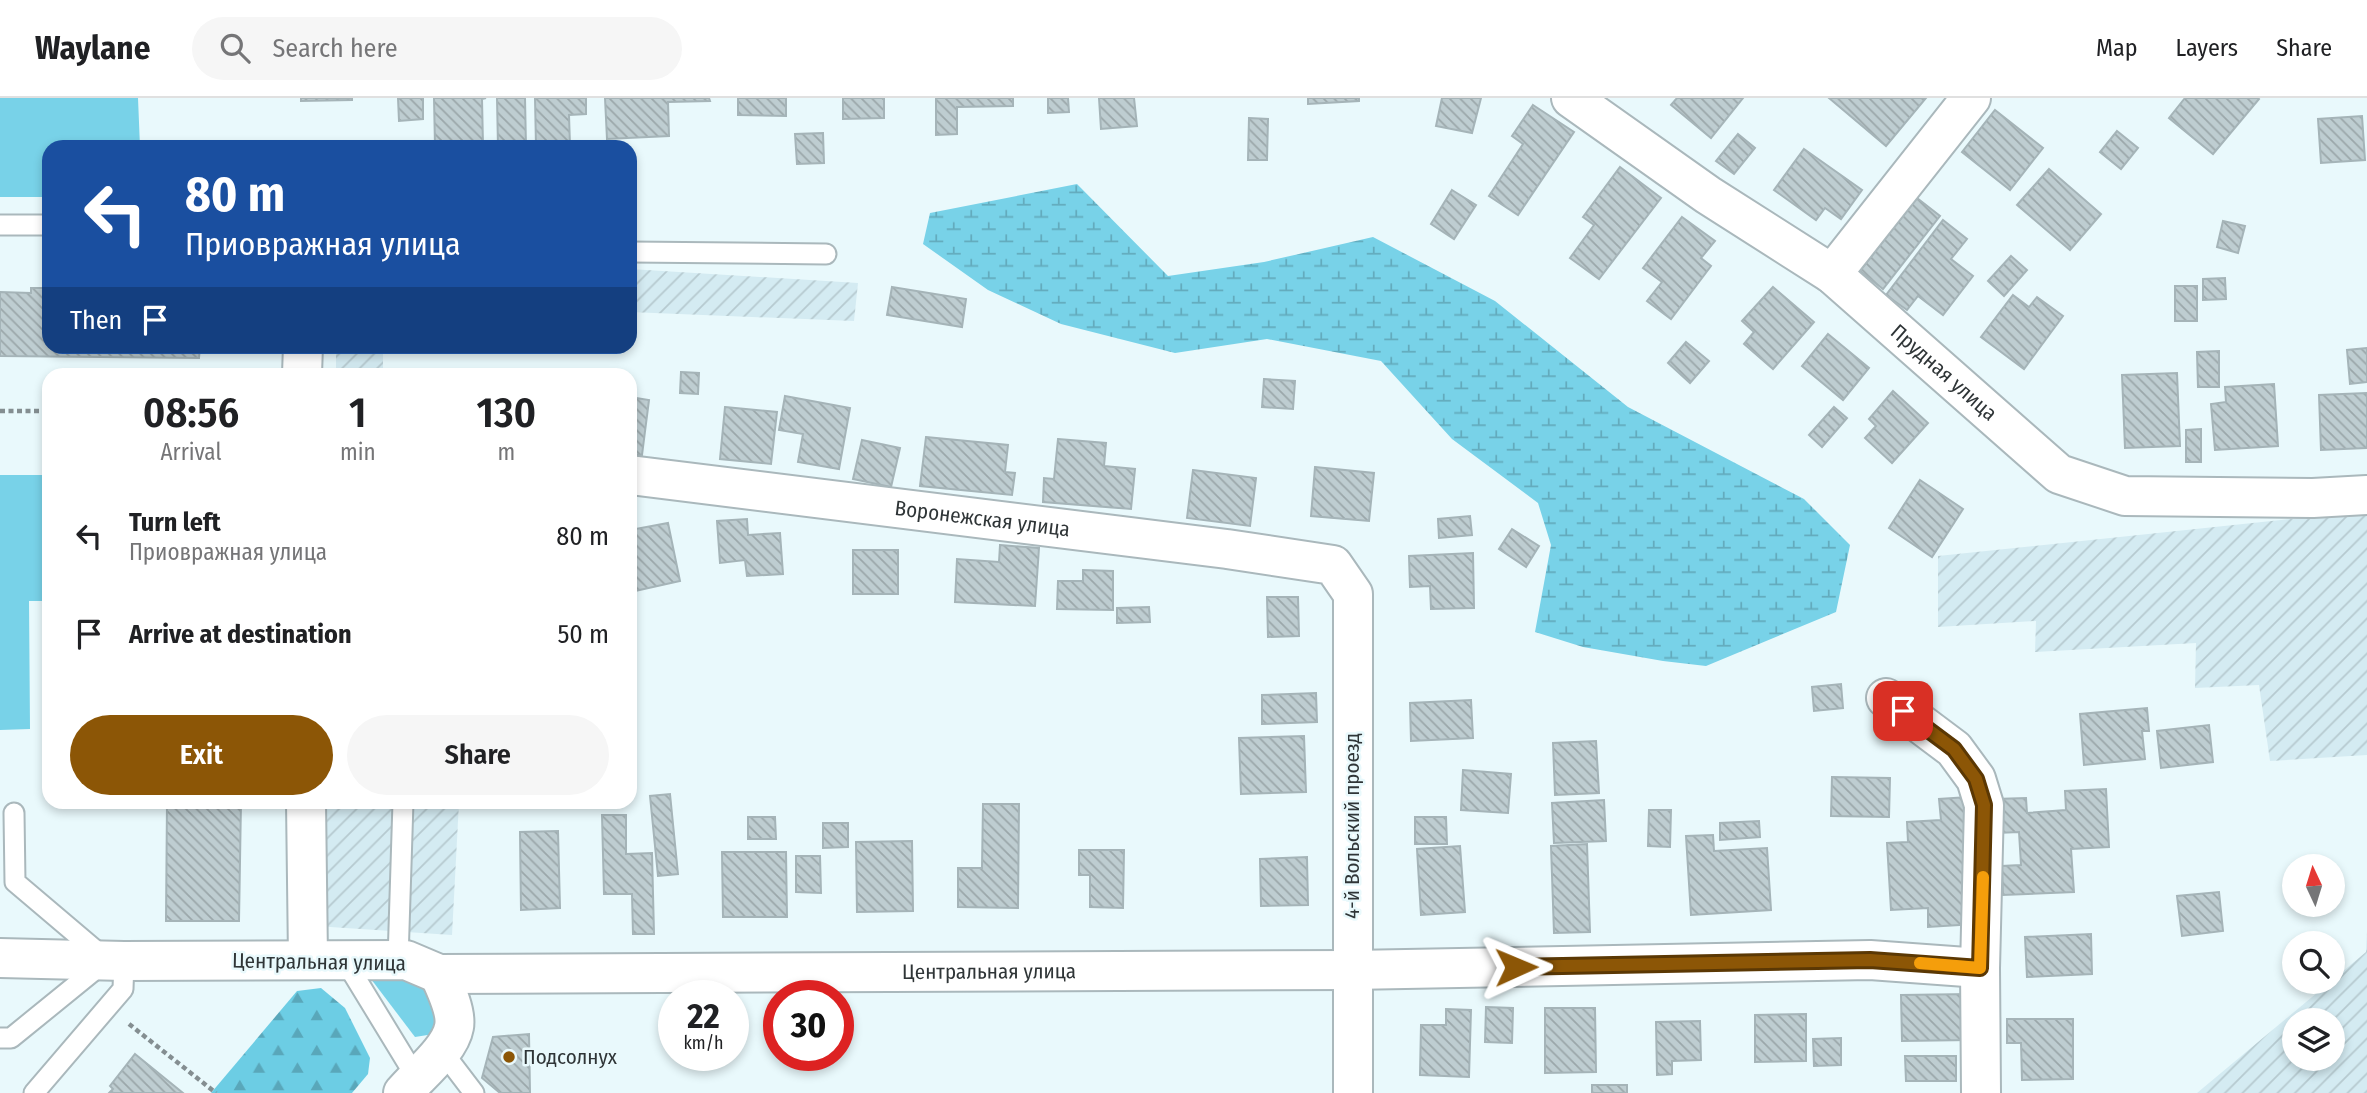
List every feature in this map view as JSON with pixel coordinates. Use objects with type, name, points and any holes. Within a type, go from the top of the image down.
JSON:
[{"type":"street","name":"Прудная улица","points":[[1571,98],[1708,195],[1832,274],[2059,474],[2125,496],[2313,498],[2367,495]]},
{"type":"street","points":[[1832,274],[1971,98]]},
{"type":"street","name":"Воронежская улица","points":[[637,476],[1227,549],[1333,565]]},
{"type":"street","name":"4-й Вольский проезд","points":[[1333,565],[1353,594],[1353,1093]]},
{"type":"street","points":[[1886,698],[1954,749],[1976,779],[1984,805],[1980,1093]]},
{"type":"street","points":[[307,809],[326,959]]},
{"type":"street","name":"Центральная улица","points":[[0,958],[116,961],[405,960],[439,974],[1352,970],[1870,960],[1980,968]]},
{"type":"street","points":[[421,1074],[455,1027],[450,997],[439,974]]},
{"type":"lane","points":[[0,225],[42,225]]},
{"type":"lane","points":[[637,252],[826,254]]},
{"type":"lane","points":[[398,960],[404,809]]},
{"type":"lane","points":[[14,813],[15,882],[116,961],[122,989],[34,1093]]},
{"type":"lane","points":[[326,959],[421,1074],[474,1093]]},
{"type":"lane","points":[[0,1038],[10,1038],[116,961]]},
{"type":"path","points":[[0,411],[42,411]]},
{"type":"path","points":[[127,1022],[216,1093]]},
{"type":"shaded area","points":[[637,269],[858,283],[854,321],[637,312]]},
{"type":"shaded area","points":[[336,354],[383,354],[383,368],[336,368]]},
{"type":"shaded area","points":[[2367,511],[2367,755],[2270,761],[2259,685],[2195,688],[2196,643],[2035,652],[2036,621],[1938,627],[1938,556]]},
{"type":"shaded area","points":[[319,809],[459,809],[452,935],[315,926]]},
{"type":"shaded area","points":[[2367,932],[2367,1093],[2197,1093],[2282,1022],[2282,1071],[2345,1071],[2345,1008],[2299,1008],[2316,994],[2345,994],[2345,970],[2366,952]]},
{"type":"green space","points":[[0,98],[138,98],[140,140],[42,140],[42,197],[0,197]]},
{"type":"green space","points":[[1077,184],[1168,276],[1264,262],[1373,237],[1495,301],[1628,407],[1804,499],[1850,545],[1836,612],[1706,666],[1583,647],[1535,632],[1551,545],[1538,503],[1452,439],[1381,361],[1267,339],[1175,353],[1061,324],[988,290],[923,244],[930,213]]},
{"type":"green space","points":[[0,475],[42,475],[42,601],[29,601],[30,729],[0,730]]},
{"type":"green space","points":[[376,966],[435,993],[440,1033],[415,1037],[371,979],[367,969]]},
{"type":"green space","points":[[321,988],[345,1008],[370,1058],[368,1074],[352,1093],[211,1093],[297,991]]},
{"type":"building","points":[[301,98],[352,98],[352,100],[301,101]]},
{"type":"building","points":[[398,98],[423,98],[423,119],[399,121]]},
{"type":"building","points":[[434,98],[486,98],[482,99],[483,140],[435,140]]},
{"type":"building","points":[[497,98],[525,98],[526,140],[498,140]]},
{"type":"building","points":[[535,98],[586,98],[586,114],[569,115],[570,140],[536,140]]},
{"type":"building","points":[[605,98],[709,98],[710,101],[668,102],[669,136],[607,139]]},
{"type":"building","points":[[738,98],[786,98],[786,116],[738,115]]},
{"type":"building","points":[[843,98],[884,98],[884,118],[843,119]]},
{"type":"building","points":[[936,98],[1013,98],[1013,106],[957,107],[957,134],[936,135]]},
{"type":"building","points":[[1048,98],[1068,98],[1069,112],[1048,113]]},
{"type":"building","points":[[1099,98],[1134,98],[1137,126],[1101,129]]},
{"type":"building","points":[[1308,98],[1359,98],[1359,101],[1308,104]]},
{"type":"building","points":[[1442,98],[1481,98],[1472,133],[1436,126]]},
{"type":"building","points":[[1677,98],[1743,98],[1711,138],[1671,105]]},
{"type":"building","points":[[1829,98],[1926,98],[1886,146]]},
{"type":"building","points":[[2185,98],[2259,99],[2213,154],[2169,118]]},
{"type":"building","points":[[1533,105],[1574,132],[1518,215],[1489,196],[1523,144],[1512,136]]},
{"type":"building","points":[[1995,110],[2043,148],[2010,190],[1962,152]]},
{"type":"building","points":[[2362,116],[2365,160],[2321,163],[2318,119]]},
{"type":"building","points":[[1249,118],[1268,119],[1267,160],[1248,160]]},
{"type":"building","points":[[2117,131],[2138,148],[2121,169],[2100,152]]},
{"type":"building","points":[[823,133],[824,163],[797,164],[795,134]]},
{"type":"building","points":[[1738,134],[1755,148],[1734,174],[1716,161]]},
{"type":"building","points":[[1804,149],[1862,190],[1841,219],[1825,208],[1816,220],[1774,190]]},
{"type":"building","points":[[1620,167],[1661,198],[1599,279],[1570,258],[1594,225],[1583,217]]},
{"type":"building","points":[[2049,169],[2101,214],[2070,250],[2017,205]]},
{"type":"building","points":[[1452,190],[1476,205],[1454,239],[1431,224]]},
{"type":"building","points":[[1917,198],[1940,216],[1883,289],[1860,271]]},
{"type":"building","points":[[1682,217],[1715,241],[1701,258],[1711,266],[1671,319],[1647,301],[1662,282],[1643,268]]},
{"type":"building","points":[[1943,220],[1967,239],[1951,259],[1973,276],[1943,315],[1918,296],[1907,310],[1886,295]]},
{"type":"building","points":[[2223,221],[2245,226],[2238,253],[2217,247]]},
{"type":"building","points":[[2011,256],[2027,270],[2004,296],[1988,281]]},
{"type":"building","points":[[2225,278],[2226,299],[2203,300],[2203,279]]},
{"type":"building","points":[[2175,286],[2197,286],[2197,321],[2175,321]]},
{"type":"building","points":[[892,287],[966,299],[962,327],[887,315]]},
{"type":"building","points":[[1773,287],[1814,322],[1773,369],[1744,344],[1754,332],[1742,321]]},
{"type":"building","points":[[31,288],[42,288],[42,354],[199,354],[199,358],[0,356],[0,292],[31,293]]},
{"type":"building","points":[[2013,295],[2029,307],[2037,297],[2063,316],[2024,369],[1981,337]]},
{"type":"building","points":[[1828,334],[1869,368],[1843,400],[1802,366]]},
{"type":"building","points":[[1686,342],[1709,361],[1690,383],[1668,363]]},
{"type":"building","points":[[2367,348],[2367,382],[2350,384],[2347,350]]},
{"type":"building","points":[[2219,351],[2219,387],[2198,387],[2197,352]]},
{"type":"building","points":[[681,372],[699,373],[698,394],[680,393]]},
{"type":"building","points":[[2177,373],[2180,446],[2125,448],[2122,375]]},
{"type":"building","points":[[1264,379],[1295,381],[1293,409],[1262,407]]},
{"type":"building","points":[[2274,384],[2278,446],[2215,450],[2211,404],[2226,402],[2225,387]]},
{"type":"building","points":[[1893,391],[1928,423],[1892,463],[1865,438],[1876,426],[1869,419]]},
{"type":"building","points":[[2367,393],[2367,448],[2321,450],[2319,395]]},
{"type":"building","points":[[785,396],[850,408],[839,469],[798,462],[803,434],[779,430]]},
{"type":"building","points":[[637,398],[649,400],[642,455],[637,455]]},
{"type":"building","points":[[725,407],[777,412],[771,464],[720,459]]},
{"type":"building","points":[[1834,407],[1847,418],[1822,447],[1809,435]]},
{"type":"building","points":[[2201,429],[2201,462],[2186,462],[2186,430]]},
{"type":"building","points":[[926,437],[1008,445],[1005,472],[1015,473],[1012,495],[920,486]]},
{"type":"building","points":[[1058,439],[1106,443],[1104,466],[1135,469],[1131,509],[1043,502],[1044,478],[1054,479]]},
{"type":"building","points":[[862,440],[900,448],[891,487],[853,479]]},
{"type":"building","points":[[1315,467],[1374,473],[1369,521],[1311,516]]},
{"type":"building","points":[[1193,470],[1256,478],[1250,526],[1187,518]]},
{"type":"building","points":[[1920,480],[1963,509],[1932,557],[1889,528]]},
{"type":"building","points":[[1470,516],[1472,535],[1439,538],[1438,519]]},
{"type":"building","points":[[747,519],[748,535],[780,533],[783,574],[747,576],[745,560],[720,563],[717,521]]},
{"type":"building","points":[[668,523],[680,581],[637,591],[637,529]]},
{"type":"building","points":[[1512,529],[1539,546],[1526,567],[1499,549]]},
{"type":"building","points":[[1000,545],[1039,548],[1035,606],[955,602],[957,559],[999,562]]},
{"type":"building","points":[[853,550],[898,550],[898,594],[853,594]]},
{"type":"building","points":[[1473,553],[1474,608],[1431,609],[1430,586],[1410,587],[1409,556]]},
{"type":"building","points":[[1083,570],[1113,571],[1113,610],[1057,609],[1058,581],[1083,581]]},
{"type":"building","points":[[1267,597],[1298,597],[1299,636],[1268,637]]},
{"type":"building","points":[[1149,607],[1150,622],[1117,623],[1117,608]]},
{"type":"building","points":[[1841,684],[1843,708],[1814,711],[1812,687]]},
{"type":"building","points":[[1316,693],[1317,722],[1262,724],[1262,695]]},
{"type":"building","points":[[1471,700],[1473,738],[1411,741],[1410,703]]},
{"type":"building","points":[[2147,708],[2149,731],[2142,731],[2145,759],[2084,765],[2080,714]]},
{"type":"building","points":[[2209,725],[2213,762],[2161,768],[2157,731]]},
{"type":"building","points":[[1304,736],[1306,792],[1241,794],[1239,738]]},
{"type":"building","points":[[1596,741],[1599,793],[1555,795],[1553,743]]},
{"type":"building","points":[[1463,770],[1511,774],[1508,813],[1461,810]]},
{"type":"building","points":[[1832,777],[1890,778],[1889,817],[1831,816]]},
{"type":"building","points":[[2106,789],[2109,847],[2071,849],[2074,892],[2003,895],[2002,866],[2021,865],[2019,832],[1997,833],[1995,799],[2026,798],[2027,813],[2066,810],[2065,791]]},
{"type":"building","points":[[670,794],[678,874],[658,876],[650,796]]},
{"type":"building","points":[[1968,797],[1975,924],[1928,927],[1928,908],[1891,910],[1887,843],[1908,842],[1907,822],[1941,820],[1939,799]]},
{"type":"building","points":[[1604,800],[1606,841],[1554,843],[1552,803]]},
{"type":"building","points":[[983,804],[1019,804],[1018,908],[958,907],[958,868],[982,868]]},
{"type":"building","points":[[167,809],[241,809],[239,921],[166,921]]},
{"type":"building","points":[[1649,810],[1671,810],[1670,847],[1648,846]]},
{"type":"building","points":[[602,815],[626,815],[626,854],[652,853],[654,934],[633,934],[632,894],[604,894]]},
{"type":"building","points":[[748,817],[775,817],[776,839],[748,839]]},
{"type":"building","points":[[1415,817],[1446,817],[1447,844],[1415,844]]},
{"type":"building","points":[[1759,821],[1760,837],[1720,840],[1720,823]]},
{"type":"building","points":[[823,823],[848,823],[848,847],[823,848]]},
{"type":"building","points":[[558,831],[560,908],[521,910],[520,832]]},
{"type":"building","points":[[1713,835],[1714,851],[1767,848],[1771,910],[1691,915],[1686,836]]},
{"type":"building","points":[[912,841],[913,911],[857,912],[856,842]]},
{"type":"building","points":[[1587,844],[1590,932],[1554,933],[1551,846]]},
{"type":"building","points":[[1460,846],[1465,912],[1421,915],[1417,849]]},
{"type":"building","points":[[1079,850],[1124,850],[1123,908],[1090,907],[1090,875],[1079,875]]},
{"type":"building","points":[[722,852],[786,852],[787,917],[723,917]]},
{"type":"building","points":[[796,856],[820,856],[821,893],[796,892]]},
{"type":"building","points":[[1307,857],[1308,905],[1261,906],[1260,859]]},
{"type":"building","points":[[2219,892],[2223,931],[2182,936],[2177,896]]},
{"type":"building","points":[[2091,934],[2092,974],[2027,977],[2025,937]]},
{"type":"building","points":[[1970,994],[1970,1040],[1902,1041],[1901,995]]},
{"type":"building","points":[[1486,1007],[1513,1008],[1512,1043],[1485,1042]]},
{"type":"building","points":[[1545,1008],[1595,1008],[1596,1072],[1545,1073]]},
{"type":"building","points":[[1446,1009],[1471,1010],[1469,1077],[1420,1075],[1421,1025],[1446,1025]]},
{"type":"building","points":[[1806,1014],[1806,1061],[1755,1062],[1755,1015]]},
{"type":"building","points":[[2007,1019],[2073,1019],[2073,1079],[2022,1080],[2021,1043],[2007,1043]]},
{"type":"building","points":[[1700,1021],[1701,1060],[1672,1061],[1672,1074],[1657,1075],[1656,1022]]},
{"type":"building","name":"Подсолнух","points":[[529,1034],[530,1093],[500,1093],[482,1078],[493,1037]]},
{"type":"building","points":[[1841,1038],[1841,1065],[1814,1066],[1813,1039]]},
{"type":"building","points":[[135,1054],[183,1093],[109,1093],[113,1089],[110,1086]]},
{"type":"building","points":[[1905,1056],[1956,1056],[1956,1081],[1906,1081]]},
{"type":"building","points":[[1592,1085],[1627,1085],[1627,1093],[1592,1093]]},
{"type":"slow traffic","points":[[1920,963],[1980,968],[1983,877]]},
{"type":"place","name":"Подсолнух","points":[[509,1057]]},
{"type":"route","points":[[1516,967],[1870,960],[1980,968],[1984,805],[1976,779],[1954,749],[1903,711]]}]
